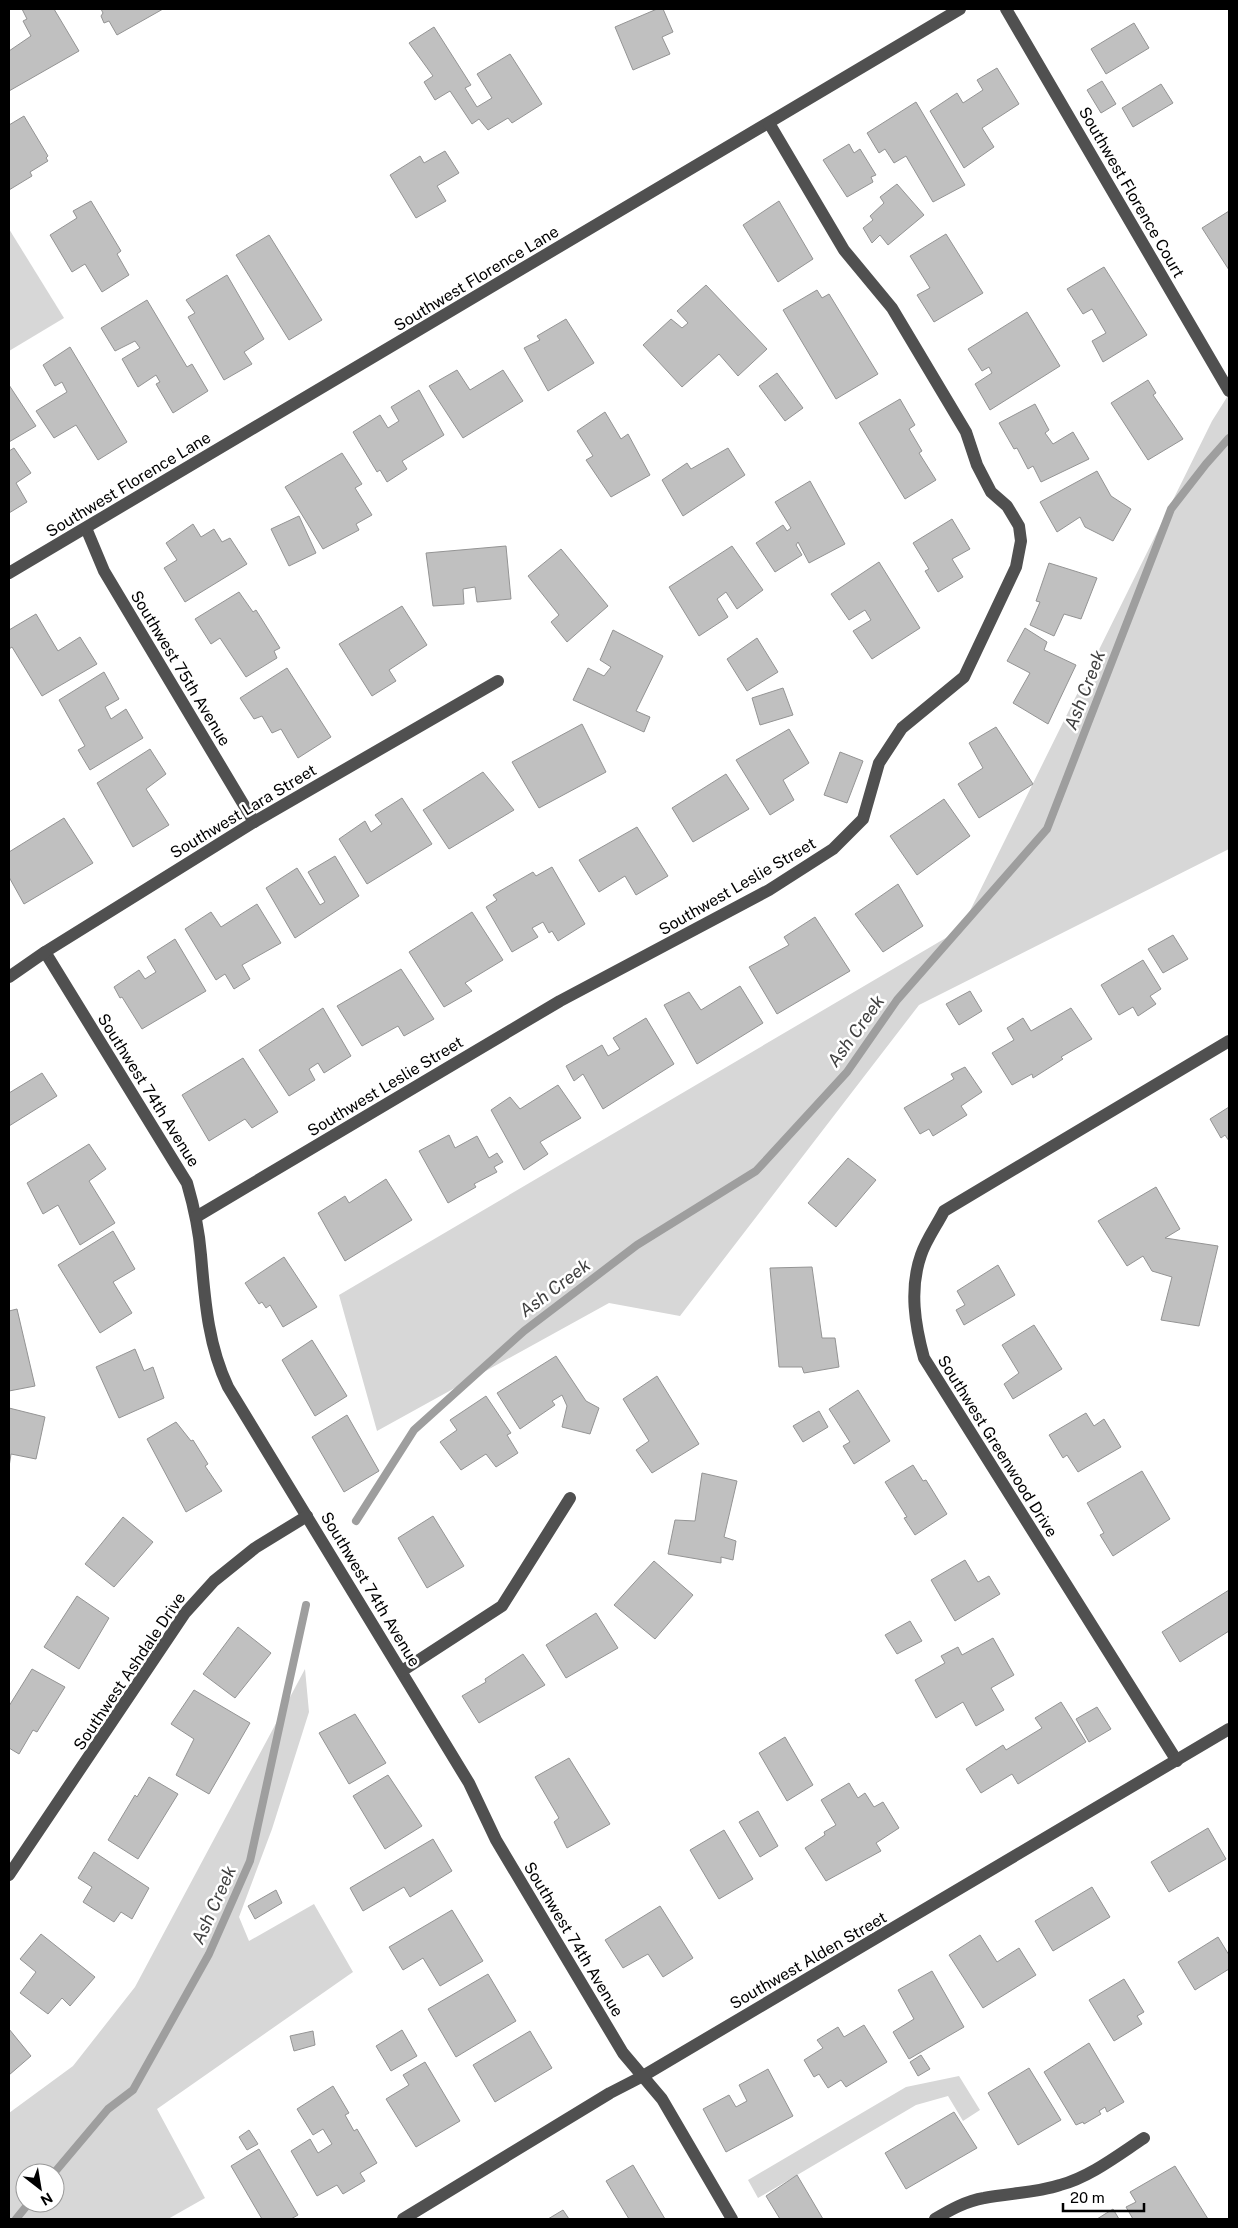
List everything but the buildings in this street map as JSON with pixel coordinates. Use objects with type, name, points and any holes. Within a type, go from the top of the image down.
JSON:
[{"type":"street","name":"Southwest Florence Lane","points":[[9,573],[960,9]]},
{"type":"street","name":"Southwest Florence Court","points":[[1006,9],[1229,391]]},
{"type":"street","name":"Southwest Leslie Street","points":[[196,1217],[560,1001],[769,890],[833,848],[862,819],[879,763],[902,728],[964,677],[1016,567],[1021,541],[1018,526],[1007,506],[991,492],[977,465],[966,432],[892,308],[844,250],[769,123]]},
{"type":"street","name":"Southwest 75th Avenue","points":[[86,528],[104,571],[254,822]]},
{"type":"street","name":"Southwest Lara Street","points":[[9,977],[44,952],[254,822],[498,681]]},
{"type":"street","name":"Southwest 74th Avenue","points":[[44,952],[187,1183],[196,1217],[207,1319],[218,1366],[228,1387],[469,1783],[501,1848],[623,2052],[662,2099],[732,2219]]},
{"type":"street","name":"Southwest Greenwood Drive","points":[[1177,1761],[924,1358],[915,1326],[914,1295],[921,1256],[944,1211],[1229,1041]]},
{"type":"street","points":[[402,1671],[502,1606],[570,1498]]},
{"type":"street","name":"Southwest Ashdale Drive","points":[[9,1875],[185,1613],[214,1581],[255,1548],[307,1516]]},
{"type":"street","name":"Southwest Alden Street","points":[[403,2219],[610,2093],[643,2076],[1229,1729]]},
{"type":"street","points":[[935,2219],[966,2203],[1061,2185],[1088,2174],[1144,2138]]},
{"type":"shaded area","points":[[9,229],[64,318],[9,351]]},
{"type":"shaded area","points":[[1229,394],[1229,849],[919,1005],[680,1316],[609,1303],[377,1431],[339,1295],[961,929],[1212,421]]},
{"type":"shaded area","points":[[305,1669],[309,1712],[272,1829],[239,1917],[249,1941],[314,1904],[353,1972],[157,2109],[205,2198],[168,2219],[9,2219],[9,2113],[73,2066],[135,1987]]},
{"type":"shaded area","points":[[959,2076],[980,2110],[963,2121],[948,2096],[916,2105],[758,2198],[748,2180],[906,2087]]},
{"type":"waterway","name":"Ash Creek","points":[[356,1521],[414,1430],[524,1331],[637,1245],[756,1171],[847,1072],[897,1000],[1047,829],[1171,509],[1229,438]]},
{"type":"waterway","name":"Ash Creek","points":[[62,2163],[108,2109],[133,2090],[209,1954],[250,1861],[306,1605]]},
{"type":"waterway","name":"Ash Creek","points":[[16,2219],[21,2213]]}]
